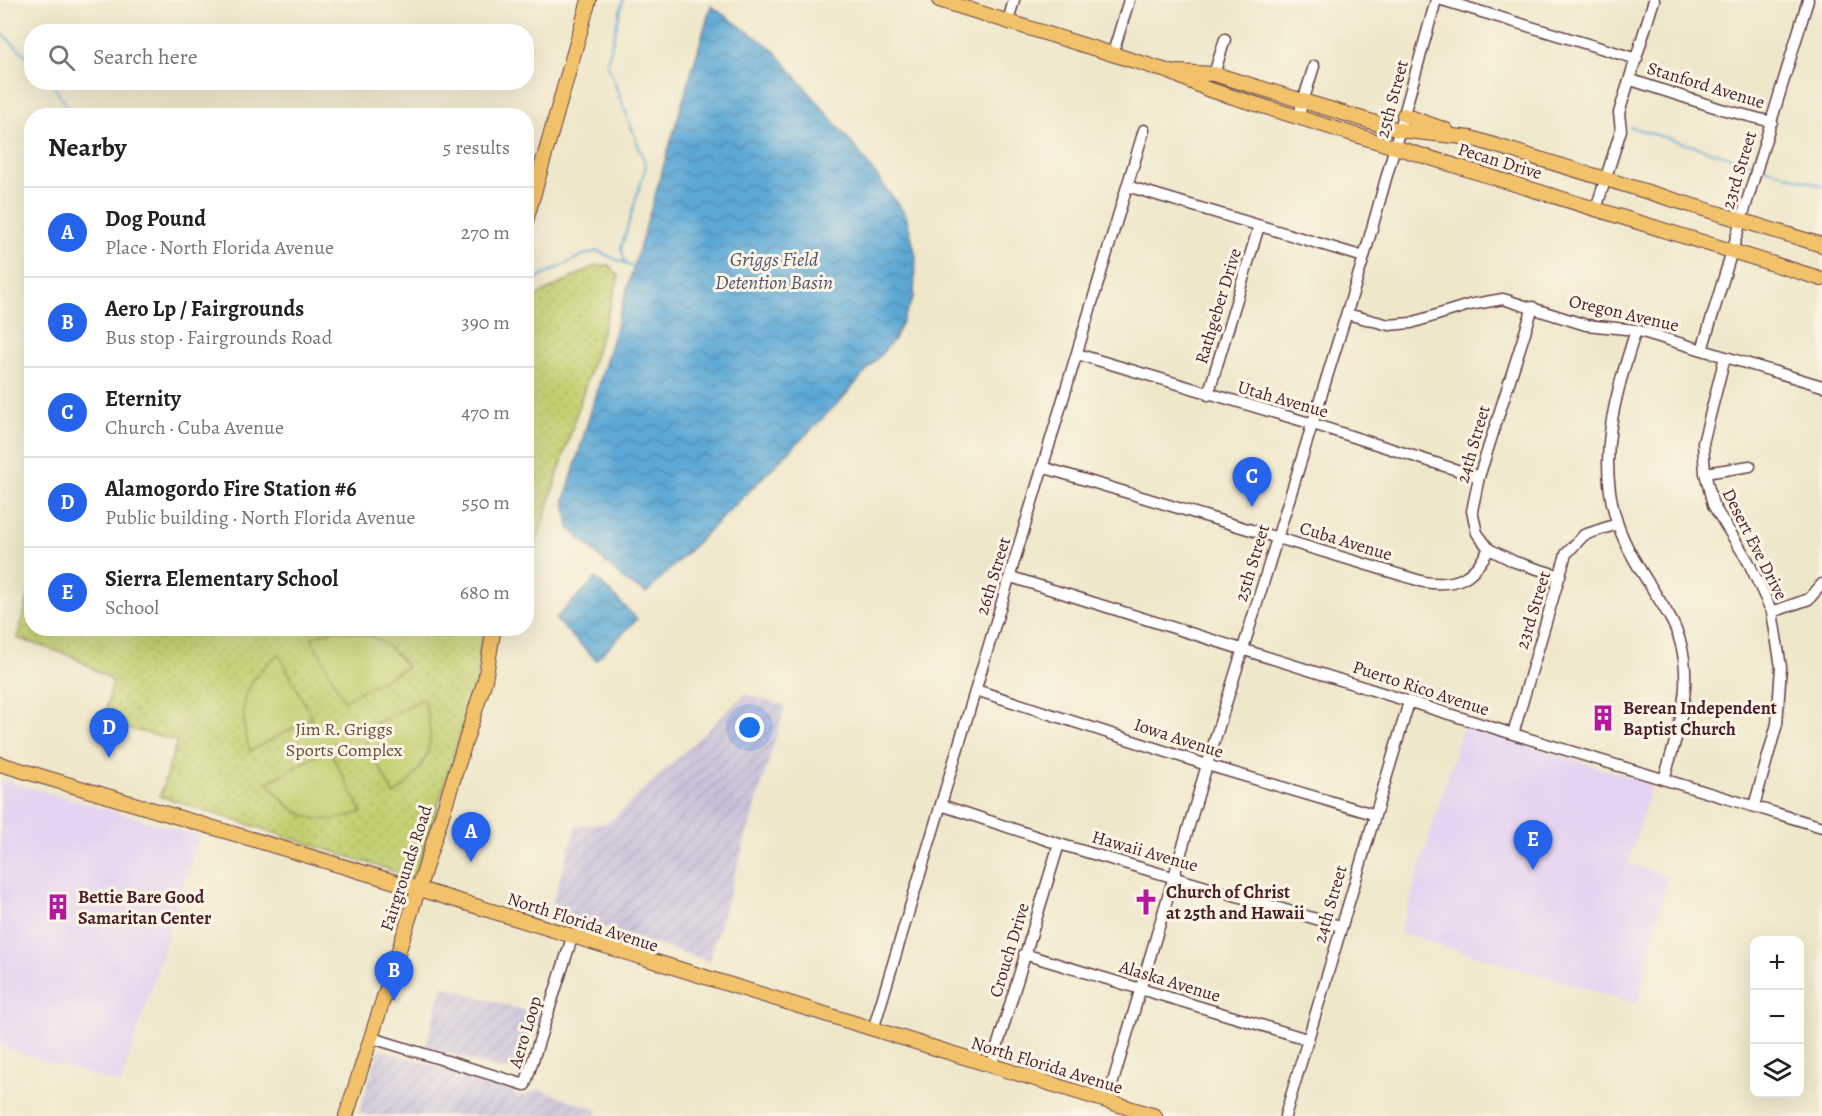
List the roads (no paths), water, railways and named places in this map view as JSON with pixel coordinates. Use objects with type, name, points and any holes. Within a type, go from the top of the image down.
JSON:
[{"type":"main road","points":[[534,192],[589,0]]},
{"type":"main road","name":"Pecan Drive","points":[[939,0],[1113,53],[1170,72],[1207,89],[1298,118],[1822,279]]},
{"type":"main road","name":"Pecan Drive","points":[[1170,72],[1214,74],[1399,130],[1471,138],[1822,245]]},
{"type":"main road","points":[[1404,115],[1471,138]]},
{"type":"main road","name":"Fairgrounds Road","points":[[346,1116],[485,680],[493,636]]},
{"type":"main road","name":"North Florida Avenue","points":[[0,764],[418,889],[1155,1116]]},
{"type":"street","points":[[1008,21],[1014,0]]},
{"type":"street","points":[[1113,53],[1129,0]]},
{"type":"street","name":"25th Street","points":[[1107,1102],[1173,876],[1347,314],[1437,0]]},
{"type":"street","name":"Stanford Avenue","points":[[1442,0],[1637,59]]},
{"type":"street","points":[[1596,209],[1621,130],[1620,113],[1654,0]]},
{"type":"street","name":"23rd Street","points":[[1702,350],[1808,0]]},
{"type":"street","points":[[1214,74],[1225,39]]},
{"type":"street","points":[[1298,118],[1314,66]]},
{"type":"street","name":"Stanford Avenue","points":[[1631,80],[1721,109],[1772,122]]},
{"type":"street","name":"26th Street","points":[[873,1030],[1144,130]]},
{"type":"street","points":[[1127,186],[1364,257]]},
{"type":"street","name":"Rathgeber Drive","points":[[1208,395],[1259,226]]},
{"type":"street","name":"Oregon Avenue","points":[[1347,314],[1389,325],[1411,323],[1469,305],[1503,298],[1586,325],[1636,330],[1822,386]]},
{"type":"street","name":"24th Street","points":[[1489,549],[1477,533],[1472,511],[1479,477],[1533,307]]},
{"type":"street","points":[[1636,330],[1611,411],[1609,478],[1617,524],[1633,560],[1671,619],[1682,651],[1686,674],[1685,699],[1664,779]]},
{"type":"street","name":"Utah Avenue","points":[[1077,354],[1208,395],[1313,424],[1479,477]]},
{"type":"street","name":"Desert Eve Drive","points":[[1725,357],[1704,434],[1705,473],[1713,505],[1748,561],[1772,612],[1781,667],[1777,724],[1754,806]]},
{"type":"street","name":"Desert Eve Drive","points":[[1705,473],[1750,466]]},
{"type":"street","name":"Cuba Avenue","points":[[1042,467],[1424,582],[1445,585],[1466,578],[1480,566],[1489,549]]},
{"type":"street","name":"23rd Street","points":[[1513,734],[1570,547],[1584,535],[1617,524]]},
{"type":"street","points":[[1489,549],[1515,562],[1560,576]]},
{"type":"street","name":"Puerto Rico Avenue","points":[[1011,577],[1409,702],[1822,827]]},
{"type":"street","points":[[1772,612],[1809,599],[1822,584]]},
{"type":"street","name":"Iowa Avenue","points":[[976,690],[1207,765],[1373,814]]},
{"type":"street","name":"24th Street","points":[[1285,1116],[1373,814],[1409,702]]},
{"type":"street","name":"Hawaii Avenue","points":[[941,805],[1059,843],[1340,926]]},
{"type":"street","name":"Crouch Drive","points":[[991,1067],[1059,843]]},
{"type":"street","name":"Aero Loop","points":[[372,1038],[525,1085],[572,938]]},
{"type":"street","name":"Alaska Avenue","points":[[1024,954],[1307,1039]]},
{"type":"water","name":"Griggs Field Detention Basin","points":[[711,6],[773,49],[858,151],[906,215],[916,256],[914,296],[894,339],[842,399],[646,593],[625,581],[569,528],[565,499]]},
{"type":"water","points":[[596,578],[637,619],[596,660],[555,619]]},
{"type":"waterway","points":[[623,0],[607,63],[646,166],[621,248],[626,265]]},
{"type":"waterway","points":[[0,32],[24,54]]},
{"type":"waterway","points":[[56,90],[69,108]]},
{"type":"waterway","points":[[1630,127],[1753,164]]},
{"type":"waterway","points":[[1765,168],[1822,186]]},
{"type":"waterway","points":[[534,280],[581,256],[598,251],[635,268]]},
{"type":"place","name":"Eternity","points":[[1252,507]]},
{"type":"place","name":"Berean Independent Baptist Church","points":[[1603,718]]},
{"type":"place","name":"Alamogordo Fire Station #6","points":[[109,758]]},
{"type":"place","name":"Dog Pound","points":[[471,862]]},
{"type":"place","name":"Sierra Elementary School","points":[[1533,870]]},
{"type":"place","name":"Church of Christ at 25th and Hawaii","points":[[1146,902]]},
{"type":"place","name":"Bettie Bare Good Samaritan Center","points":[[58,907]]},
{"type":"place","name":"Aero Lp / Fairgrounds","points":[[394,1001]]},
{"type":"park label","name":"Jim R. Griggs Sports Complex","points":[[344,739]]}]
